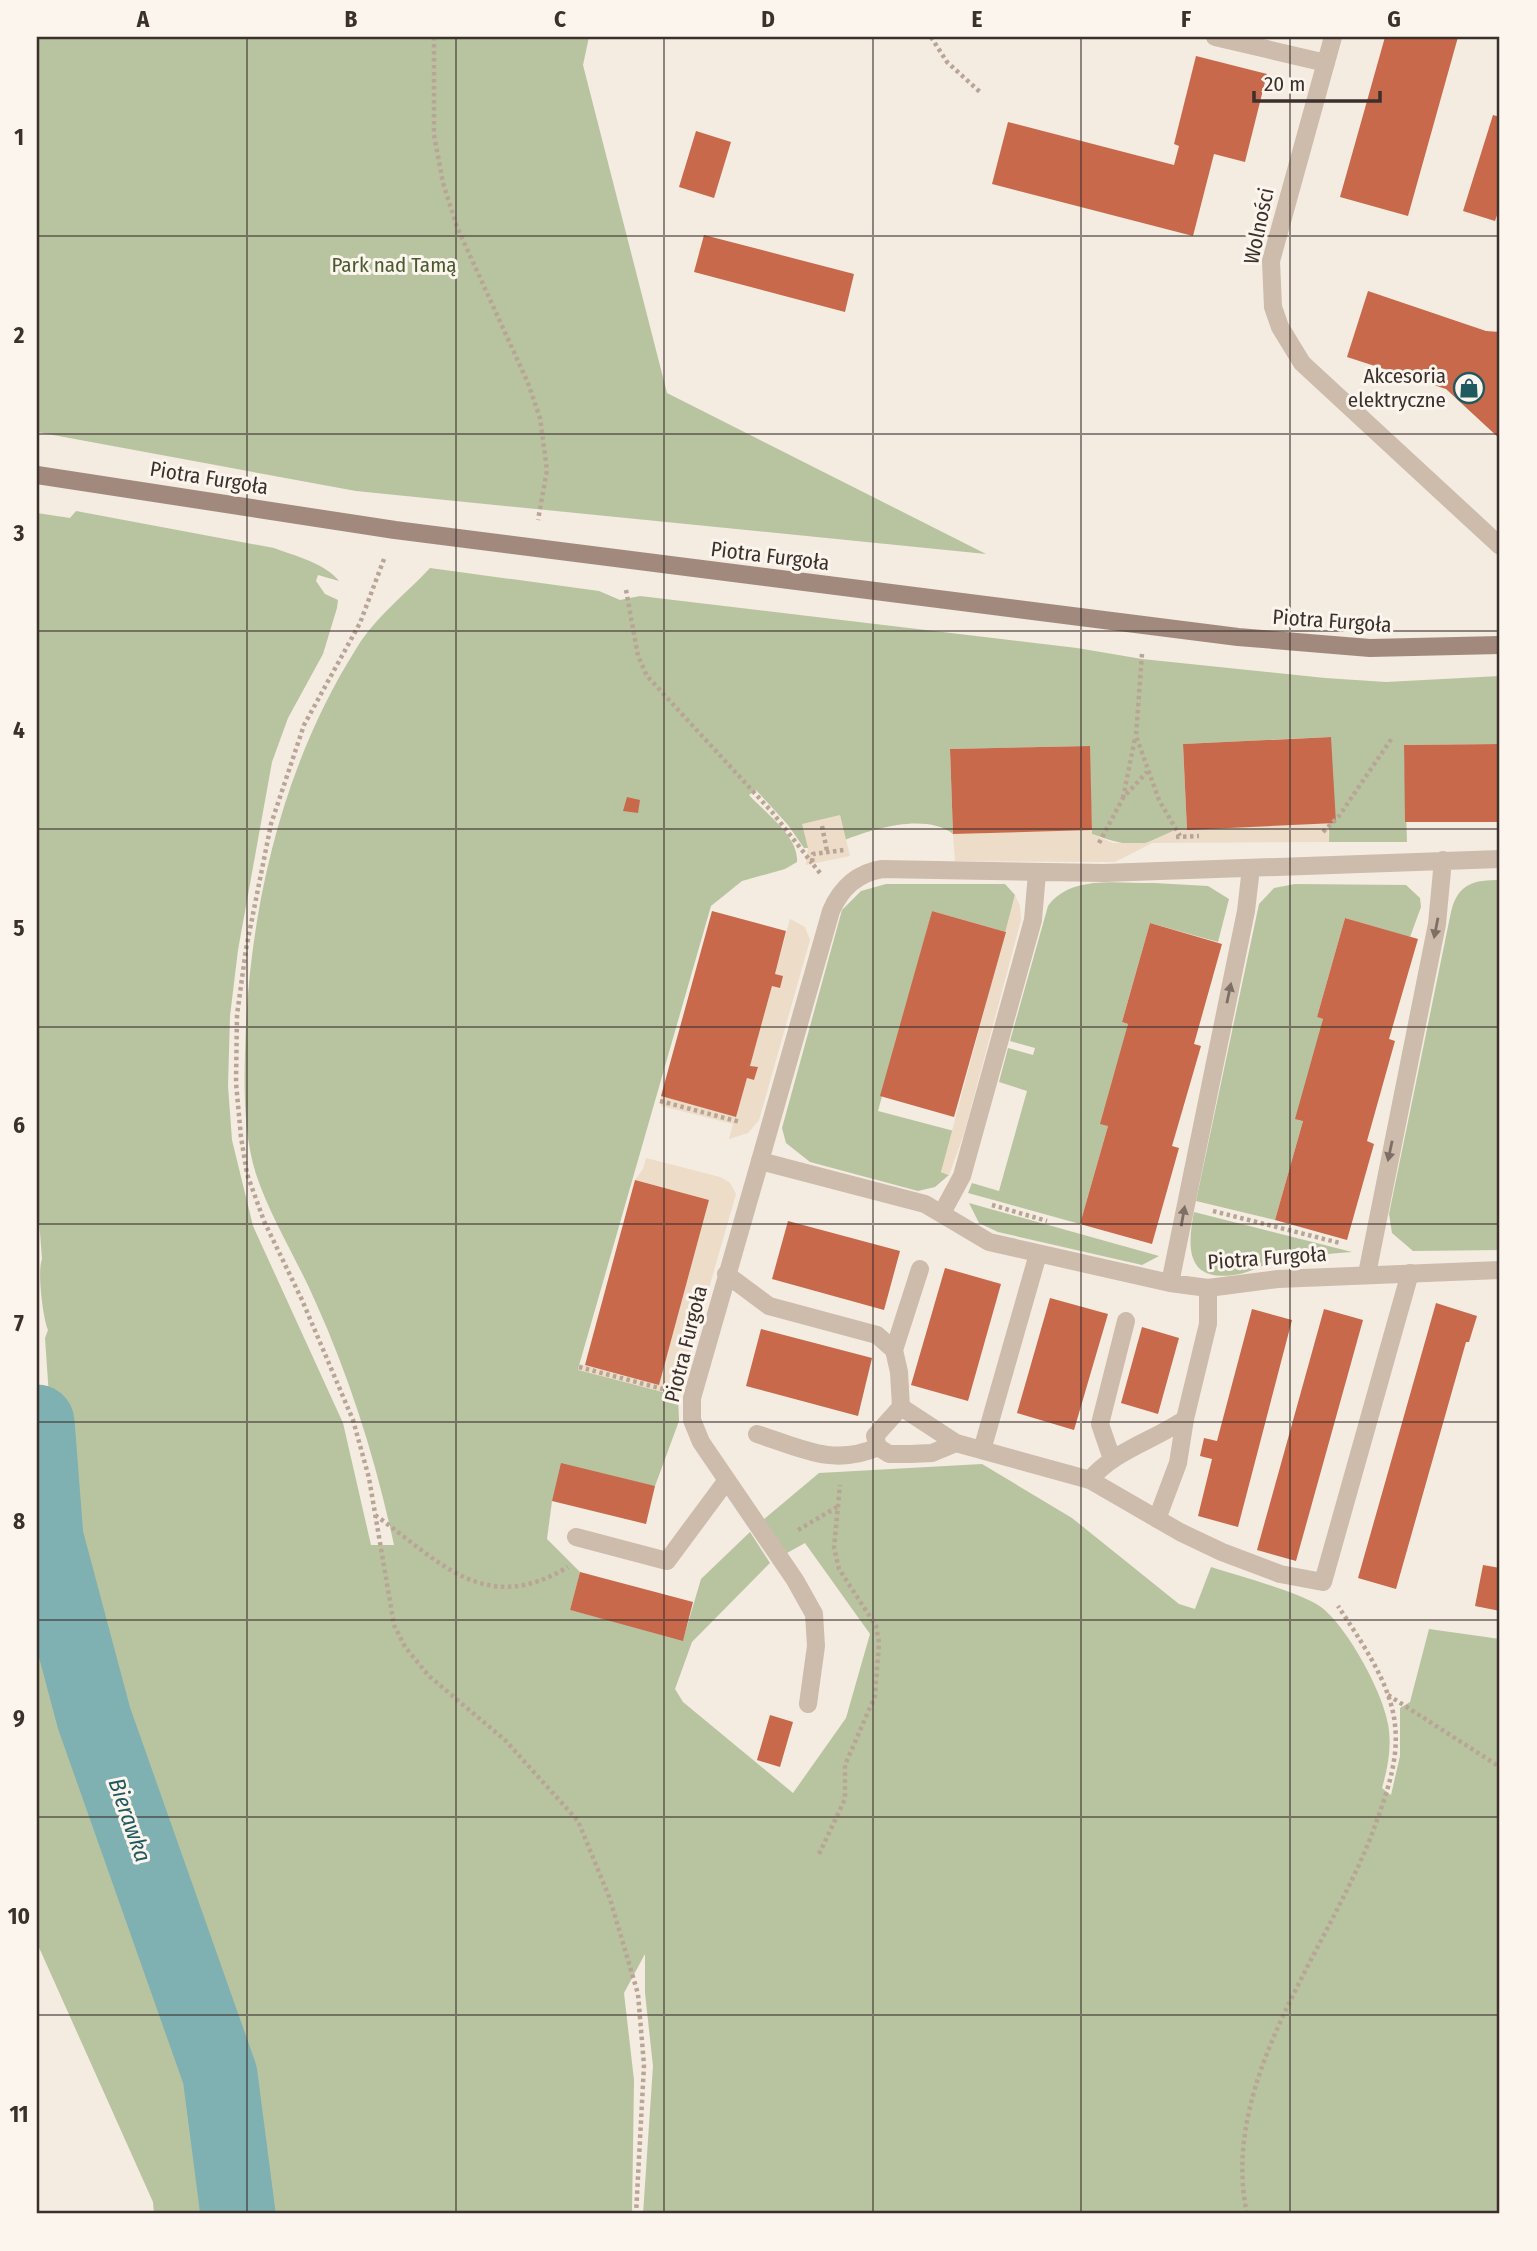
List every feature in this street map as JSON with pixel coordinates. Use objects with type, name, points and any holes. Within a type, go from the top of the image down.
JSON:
[{"type":"main road","name":"Piotra Furgoła","points":[[42,475],[394,530],[1304,644],[1406,649],[1500,645]]},
{"type":"street","points":[[1215,37],[1326,63]]},
{"type":"street","name":"Wolności","points":[[1333,37],[1271,261],[1272,296],[1280,327],[1302,363],[1500,546]]},
{"type":"street","name":"Piotra Furgoła","points":[[808,1704],[817,1646],[814,1614],[808,1600],[695,1431],[691,1412],[726,1274],[761,1161],[822,941],[835,902],[844,888],[868,872],[882,869],[1037,873],[1500,859]]},
{"type":"street","points":[[1367,1274],[1437,924],[1443,860]]},
{"type":"street","name":"Piotra Furgoła","points":[[1170,1283],[1246,911],[1251,868]]},
{"type":"street","points":[[942,1213],[962,1176],[1033,920],[1037,873]]},
{"type":"street","name":"Piotra Furgoła","points":[[761,1161],[911,1200],[942,1213],[980,1238],[1038,1254],[1170,1283],[1208,1288],[1278,1279],[1500,1270]]},
{"type":"street","points":[[982,1450],[1038,1254]]},
{"type":"street","points":[[920,1269],[894,1350],[899,1372],[901,1407],[876,1436],[878,1447],[888,1454],[932,1453],[956,1443]]},
{"type":"street","points":[[901,1407],[956,1443],[1090,1480],[1180,1532],[1258,1567],[1322,1582],[1410,1273]]},
{"type":"street","points":[[726,1274],[768,1306],[877,1335],[894,1350]]},
{"type":"street","points":[[1157,1519],[1178,1463],[1185,1419],[1208,1324],[1208,1288]]},
{"type":"street","points":[[1112,1459],[1100,1424],[1126,1321]]},
{"type":"street","points":[[1090,1480],[1112,1459],[1161,1436],[1185,1419]]},
{"type":"street","points":[[757,1434],[845,1458],[878,1447]]},
{"type":"street","points":[[576,1537],[667,1561],[727,1480]]},
{"type":"path","points":[[434,37],[434,135],[443,183],[474,267],[528,383],[545,439],[547,470],[533,548]]},
{"type":"path","points":[[931,37],[947,62],[979,92]]},
{"type":"path","points":[[394,530],[360,622],[304,725],[286,770],[268,837],[246,949],[237,1043],[237,1097],[247,1174],[264,1221],[302,1300],[353,1420],[369,1478],[394,1625],[405,1647],[429,1676],[505,1740],[578,1821],[610,1899],[638,1994],[644,2065],[636,2214]]},
{"type":"path","points":[[626,589],[638,656],[646,677],[772,812],[812,863]]},
{"type":"path","points":[[1123,798],[1136,736],[1142,653]]},
{"type":"path","points":[[1136,736],[1147,772],[1180,836]]},
{"type":"path","points":[[1323,833],[1339,816],[1392,738]]},
{"type":"path","points":[[1096,849],[1123,798],[1147,772]]},
{"type":"path","points":[[822,826],[827,851]]},
{"type":"path","points":[[660,1101],[751,1125]]},
{"type":"path","points":[[1185,1205],[1273,1224],[1371,1252]]},
{"type":"path","points":[[819,1854],[845,1799],[845,1765],[874,1696],[879,1643],[876,1626],[839,1569],[834,1548],[845,1458]]},
{"type":"path","points":[[767,1540],[807,1527],[837,1507]]},
{"type":"path","points":[[374,1514],[466,1580],[482,1586],[506,1587],[550,1577],[597,1543]]},
{"type":"path","points":[[1247,2214],[1242,2163],[1245,2119],[1260,2069],[1368,1846],[1388,1789],[1395,1725],[1387,1694],[1322,1582]]},
{"type":"path","points":[[1387,1694],[1500,1767]]},
{"type":"green space","name":"Park nad Tamą","points":[[37,37],[589,37],[583,65],[667,393],[986,554],[356,491],[37,432]]},
{"type":"green space","points":[[76,511],[274,548],[326,569],[339,581],[318,575],[316,581],[325,594],[338,600],[337,608],[323,654],[288,718],[272,762],[238,950],[230,1016],[228,1086],[232,1140],[253,1226],[343,1423],[371,1545],[394,1545],[361,1422],[329,1332],[269,1207],[252,1159],[245,1098],[248,1000],[262,895],[289,792],[307,743],[330,695],[364,637],[381,616],[430,568],[599,591],[620,600],[640,596],[1077,648],[1142,659],[1325,678],[1386,682],[1500,676],[1500,744],[1404,745],[1407,842],[1329,842],[1330,737],[1183,744],[1187,830],[1172,832],[1142,844],[1120,842],[1092,834],[1089,746],[950,749],[953,834],[929,824],[915,824],[885,827],[845,840],[840,816],[808,848],[804,848],[788,825],[756,790],[749,795],[787,834],[796,852],[797,862],[785,869],[742,881],[711,906],[578,1369],[678,1396],[679,1421],[655,1486],[552,1501],[547,1539],[580,1572],[570,1610],[683,1640],[701,1579],[750,1532],[770,1563],[692,1642],[675,1689],[683,1702],[793,1793],[846,1718],[870,1634],[805,1543],[787,1553],[763,1520],[819,1473],[982,1464],[1072,1518],[1179,1604],[1195,1609],[1211,1567],[1281,1589],[1318,1605],[1340,1626],[1351,1642],[1379,1694],[1385,1710],[1390,1740],[1382,1788],[1391,1795],[1400,1756],[1400,1708],[1410,1702],[1429,1629],[1500,1639],[1500,2214],[643,2214],[653,2066],[645,1993],[645,1954],[624,1993],[634,2080],[632,2214],[267,2214],[238,2089],[159,1837],[76,1613],[57,1513],[45,1338],[48,1330],[41,1295],[42,1259],[37,1193],[37,513],[70,518]]},
{"type":"green space","points":[[1500,880],[1500,1250],[1413,1251],[1392,1233],[1389,1214],[1451,912],[1458,895],[1468,885]]},
{"type":"green space","points":[[1111,882],[1208,886],[1229,899],[1218,942],[1150,923],[1122,1022],[1128,1024],[1108,1126],[1080,1224],[968,1193],[972,1183],[999,1191],[1027,1091],[999,1082],[1008,1048],[1033,1055],[1035,1048],[1010,1041],[1048,906],[1069,889],[1082,885]]},
{"type":"green space","points":[[886,884],[1005,884],[1015,895],[1006,932],[932,911],[878,1111],[954,1131],[941,1172],[949,1175],[935,1187],[918,1191],[810,1162],[786,1143],[782,1128],[842,910],[861,891]]},
{"type":"green space","points":[[1295,884],[1406,885],[1420,898],[1421,907],[1410,937],[1345,918],[1317,1017],[1323,1019],[1303,1121],[1275,1220],[1196,1201],[1259,904],[1274,888]]},
{"type":"green space","points":[[969,1203],[1159,1256],[1142,1265],[998,1232],[979,1223]]},
{"type":"green space","points":[[1194,1212],[1352,1252],[1276,1261],[1240,1274],[1210,1274],[1200,1269],[1191,1252]]},
{"type":"green space","points":[[37,1555],[50,1614],[208,2085],[213,2214],[154,2214],[153,2202],[37,1943]]},
{"type":"shaded area","points":[[840,815],[850,856],[806,865],[808,848],[802,824]]},
{"type":"shaded area","points":[[1328,823],[1329,842],[1152,843],[1115,862],[955,861],[953,834],[1092,830],[1092,834],[1113,843],[1146,843],[1175,830]]},
{"type":"shaded area","points":[[1015,895],[1020,906],[1021,920],[964,1134],[949,1175],[941,1172]]},
{"type":"shaded area","points":[[790,919],[805,927],[810,940],[759,1120],[748,1133],[729,1139],[733,1124],[661,1106],[661,1096],[736,1116],[747,1078],[754,1080],[758,1068],[750,1066],[772,986],[783,976],[775,974]]},
{"type":"shaded area","points":[[646,1158],[720,1177],[730,1183],[736,1194],[678,1396],[578,1370],[580,1364],[659,1384],[709,1200],[635,1180],[643,1169]]},
{"type":"building","points":[[1385,37],[1458,37],[1408,216],[1340,197]]},
{"type":"building","points":[[1196,56],[1267,74],[1245,162],[1214,154],[1193,236],[992,184],[1008,122],[1174,165],[1179,146],[1174,144]]},
{"type":"building","points":[[1493,115],[1500,117],[1500,206],[1495,221],[1463,211]]},
{"type":"building","points":[[696,131],[731,142],[714,198],[679,187]]},
{"type":"building","points":[[704,235],[854,274],[845,312],[694,272]]},
{"type":"building","points":[[1368,291],[1486,331],[1500,332],[1500,439],[1446,389],[1347,357]]},
{"type":"building","points":[[1331,737],[1336,823],[1187,830],[1183,744]]},
{"type":"building","points":[[1500,744],[1500,822],[1405,822],[1404,745]]},
{"type":"building","points":[[1090,746],[1092,830],[953,834],[950,749]]},
{"type":"building","points":[[627,797],[640,800],[638,813],[623,811]]},
{"type":"building","points":[[712,911],[786,931],[775,974],[783,976],[780,988],[772,986],[750,1066],[758,1067],[754,1080],[747,1078],[736,1117],[661,1096]]},
{"type":"building","points":[[932,911],[1006,932],[954,1117],[880,1096]]},
{"type":"building","points":[[1345,918],[1418,939],[1389,1039],[1395,1041],[1367,1141],[1374,1144],[1347,1240],[1275,1220],[1303,1121],[1295,1119],[1323,1019],[1317,1017]]},
{"type":"building","points":[[1150,923],[1222,944],[1194,1044],[1201,1046],[1172,1146],[1179,1148],[1152,1244],[1080,1224],[1108,1126],[1100,1124],[1128,1024],[1122,1022]]},
{"type":"building","points":[[635,1180],[709,1200],[659,1385],[585,1365]]},
{"type":"building","points":[[788,1221],[900,1251],[884,1310],[772,1279]]},
{"type":"building","points":[[945,1268],[1001,1284],[968,1401],[911,1385]]},
{"type":"building","points":[[1050,1298],[1108,1314],[1074,1430],[1017,1413]]},
{"type":"building","points":[[1436,1303],[1477,1316],[1469,1342],[1466,1342],[1396,1589],[1358,1578]]},
{"type":"building","points":[[1252,1309],[1292,1320],[1238,1527],[1198,1516],[1212,1459],[1200,1456],[1204,1438],[1217,1441]]},
{"type":"building","points":[[1324,1309],[1363,1320],[1296,1561],[1257,1550]]},
{"type":"building","points":[[1142,1327],[1179,1338],[1158,1414],[1121,1403]]},
{"type":"building","points":[[761,1329],[872,1358],[858,1416],[746,1386]]},
{"type":"building","points":[[561,1463],[655,1486],[646,1524],[552,1501]]},
{"type":"building","points":[[1483,1565],[1500,1568],[1500,1611],[1475,1606]]},
{"type":"building","points":[[580,1572],[693,1602],[683,1641],[570,1610]]},
{"type":"building","points":[[770,1715],[793,1722],[780,1767],[757,1760]]},
{"type":"waterway","name":"Bierawka","points":[[37,1422],[46,1538],[94,1718],[220,2075],[238,2214]]},
{"type":"place","name":"Akcesoria elektryczne","points":[[1469,388]]}]
